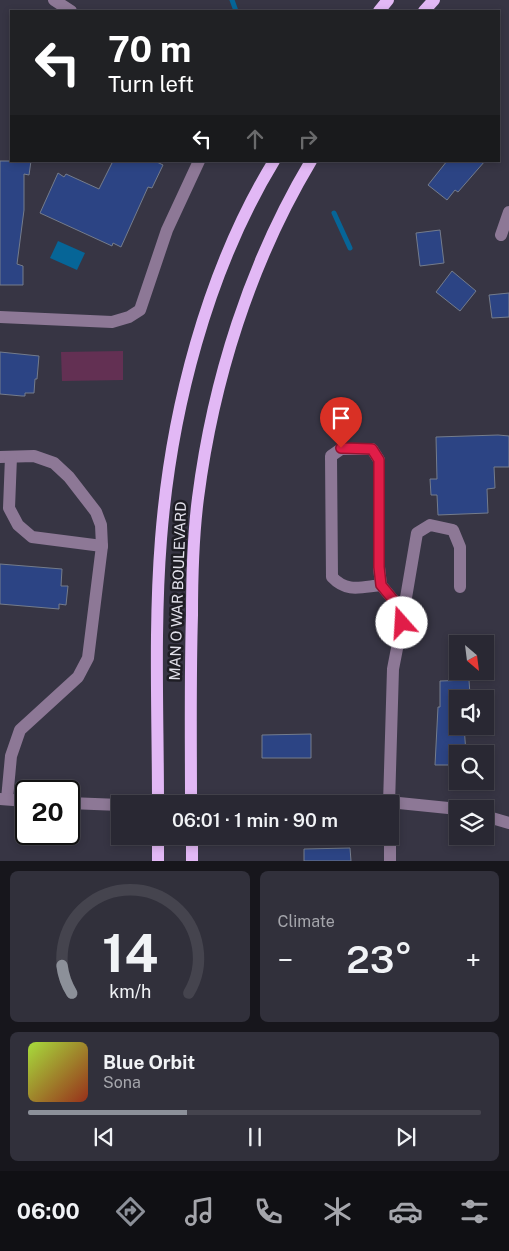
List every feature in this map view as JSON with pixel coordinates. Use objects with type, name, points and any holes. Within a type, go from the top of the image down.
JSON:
[{"type":"main road","points":[[380,10],[388,0]]},
{"type":"main road","points":[[425,10],[434,0]]},
{"type":"main road","name":"MAN O WAR BOULEVARD","points":[[158,795],[158,592],[161,539],[173,445],[190,370],[215,288],[246,214],[273,162]]},
{"type":"main road","name":"MAN O WAR BOULEVARD","points":[[191,795],[190,686],[193,562],[198,500],[206,447],[220,379],[239,320],[274,232],[294,190],[310,162]]},
{"type":"main road","points":[[158,845],[158,861]]},
{"type":"main road","points":[[192,845],[192,861]]},
{"type":"street","points":[[54,0],[69,10]]},
{"type":"street","points":[[0,317],[112,322],[129,317],[140,310],[167,230],[199,162]]},
{"type":"street","points":[[501,235],[509,212]]},
{"type":"street","points":[[381,585],[349,588],[338,583],[332,577],[331,456],[341,448],[372,449],[379,460],[379,567],[381,585],[404,613]]},
{"type":"street","points":[[4,799],[11,756],[20,730],[78,677],[88,658],[102,546],[101,526],[96,512],[69,477],[54,463],[34,456],[6,457],[9,508],[18,525],[32,536],[102,546]]},
{"type":"street","points":[[389,795],[393,669],[417,533],[430,525],[453,530],[460,547],[460,587]]},
{"type":"street","points":[[80,803],[111,804]]},
{"type":"street","points":[[399,804],[449,808]]},
{"type":"street","points":[[494,819],[509,823]]},
{"type":"street","points":[[390,845],[390,861]]},
{"type":"shaded area","points":[[123,351],[123,380],[62,381],[61,352]]},
{"type":"water","points":[[58,241],[85,253],[77,270],[50,258]]},
{"type":"building","points":[[0,161],[31,162],[29,175],[24,174],[24,210],[17,264],[23,266],[23,285],[0,285]]},
{"type":"building","points":[[112,162],[157,162],[163,165],[152,188],[148,187],[121,247],[113,243],[112,246],[40,213],[58,173],[64,177],[66,174],[99,189]]},
{"type":"building","points":[[446,162],[484,162],[458,192],[455,190],[447,200],[428,185]]},
{"type":"building","points":[[440,230],[444,263],[420,266],[416,233]]},
{"type":"building","points":[[452,271],[476,291],[460,311],[436,292]]},
{"type":"building","points":[[509,293],[509,317],[492,318],[489,295]]},
{"type":"building","points":[[0,352],[39,356],[34,393],[25,393],[25,396],[0,394]]},
{"type":"building","points":[[509,436],[509,467],[494,467],[495,488],[487,489],[488,513],[438,515],[437,495],[431,495],[430,479],[437,479],[436,437]]},
{"type":"building","points":[[0,564],[62,569],[61,586],[68,586],[66,605],[59,604],[59,609],[0,604]]},
{"type":"building","points":[[469,680],[470,690],[449,690],[449,735],[465,735],[465,745],[449,745],[449,765],[435,765],[438,707],[440,707],[440,681]]},
{"type":"building","points":[[311,734],[311,758],[262,758],[262,735]]},
{"type":"building","points":[[350,848],[351,861],[304,861],[304,849]]},
{"type":"waterway","points":[[232,0],[236,10]]},
{"type":"waterway","points":[[334,213],[350,248]]},
{"type":"route","points":[[341,448],[372,449],[379,460],[379,567],[381,585],[404,613],[402,623]]}]
